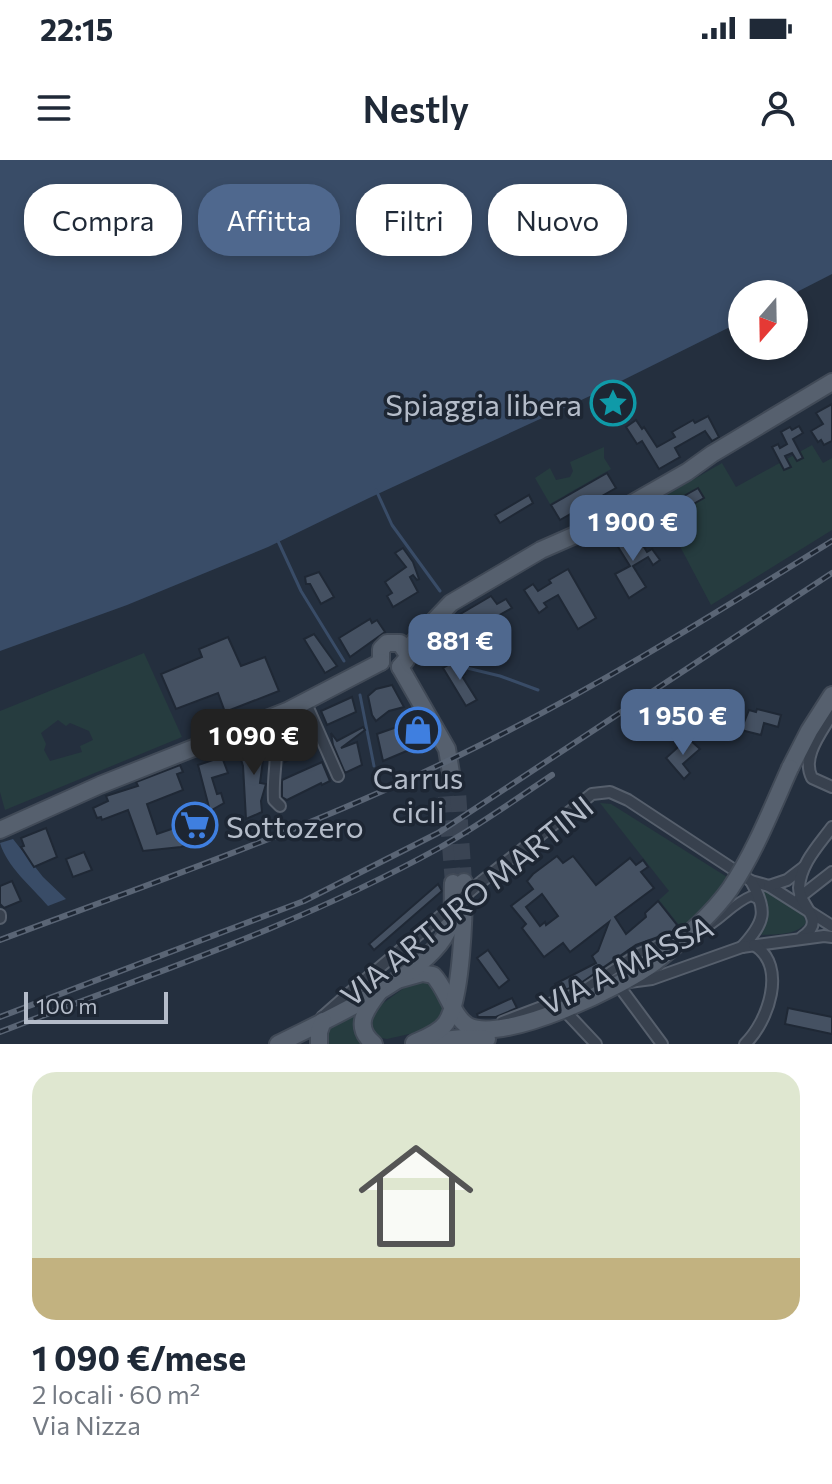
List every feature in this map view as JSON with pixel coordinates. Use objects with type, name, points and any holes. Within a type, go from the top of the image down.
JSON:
[{"type":"main road","points":[[451,773],[447,749],[402,654],[391,642],[383,645],[379,653],[381,662],[387,668],[402,654],[431,614],[442,611],[541,550],[582,532],[687,472],[832,382]]},
{"type":"main road","points":[[0,830],[100,785],[270,718],[381,662]]},
{"type":"main road","points":[[412,1044],[499,1037],[565,1011],[621,984],[655,962],[695,928],[729,890],[753,850],[809,731],[832,695]]},
{"type":"main road","points":[[278,1044],[390,984],[431,954],[447,933],[466,882]]},
{"type":"main road","points":[[412,1044],[445,1024],[452,1004],[464,931],[466,882]]},
{"type":"main road","points":[[374,1044],[361,1023],[365,1012],[390,984],[428,973],[437,979],[463,1023],[479,1032],[522,1027]]},
{"type":"main road","points":[[319,1044],[321,1020]]},
{"type":"street","points":[[305,701],[338,776]]},
{"type":"street","points":[[832,714],[809,758],[807,769],[812,778],[832,787]]},
{"type":"street","points":[[270,718],[276,734],[278,762],[274,800],[280,806]]},
{"type":"street","name":"VIA ARTURO MARTINI","points":[[321,1020],[466,882],[592,794],[610,792],[628,800],[751,881]]},
{"type":"street","points":[[769,886],[787,880],[804,867],[832,827]]},
{"type":"street","points":[[801,938],[812,928],[812,913],[800,897],[799,890],[804,867]]},
{"type":"street","points":[[800,897],[832,872]]},
{"type":"street","points":[[751,881],[769,886],[832,926]]},
{"type":"street","points":[[742,947],[759,926],[763,910],[751,881]]},
{"type":"street","name":"VIA A MASSA","points":[[487,1027],[592,986],[637,954],[712,925],[743,899],[751,896],[760,900]]},
{"type":"street","points":[[662,1044],[621,984],[652,979],[742,947],[801,938],[832,937]]},
{"type":"street","points":[[745,1044],[760,1028],[766,1014],[771,971],[783,942]]},
{"type":"street","points":[[754,945],[763,950],[771,971]]},
{"type":"street","points":[[565,1011],[596,1044]]},
{"type":"green space","points":[[812,445],[823,463],[832,458],[832,530],[711,605],[656,501],[722,463],[736,487]]},
{"type":"green space","points":[[604,447],[604,458],[611,469],[550,504],[535,478],[550,468],[556,480],[570,477],[573,471],[570,462]]},
{"type":"green space","points":[[144,653],[182,737],[5,810],[0,792],[0,711]],"holes":[[[58,720],[66,726],[70,723],[89,731],[93,740],[80,746],[82,752],[50,761],[41,733]]]},
{"type":"green space","points":[[600,803],[611,804],[727,877],[708,904],[683,930],[659,900],[669,891]]},
{"type":"green space","points":[[761,887],[803,913],[806,923],[791,932],[760,935],[766,911]]},
{"type":"green space","points":[[430,979],[446,1008],[436,1028],[387,1039],[372,1036],[368,1018],[371,1012],[415,980]]},
{"type":"green space","points":[[364,1003],[365,1044],[327,1044],[325,1028]]},
{"type":"water","points":[[0,160],[832,160],[832,274],[808,286],[808,280],[728,280],[728,328],[268,547],[127,605],[0,651]]},
{"type":"water","points":[[13,839],[43,877],[66,899],[48,906],[21,876],[0,843]]},
{"type":"building","points":[[832,404],[832,441],[824,445],[811,431],[823,424],[816,413]]},
{"type":"building","points":[[708,416],[719,437],[712,441],[705,431],[675,448],[680,457],[659,469],[642,441],[637,444],[626,427],[636,420],[657,447],[675,437],[672,432],[693,420],[695,423]]},
{"type":"building","points":[[799,426],[803,433],[793,439],[803,458],[797,461],[792,453],[785,456],[791,467],[784,470],[772,447],[778,444],[780,448],[787,444],[781,432]]},
{"type":"building","points":[[607,473],[616,488],[560,520],[551,505]]},
{"type":"building","points":[[698,488],[704,498],[674,515],[668,505]]},
{"type":"building","points":[[529,495],[533,503],[500,523],[495,515]]},
{"type":"building","points":[[634,531],[647,552],[652,549],[660,560],[653,565],[648,557],[633,566],[646,587],[629,598],[615,574],[630,566],[615,542]]},
{"type":"building","points":[[403,548],[413,562],[419,579],[413,575],[410,577],[418,592],[393,607],[387,596],[392,593],[385,582],[406,567],[395,553]]},
{"type":"building","points":[[568,569],[596,618],[578,629],[558,595],[544,603],[547,607],[539,613],[524,590],[533,584],[538,591]]},
{"type":"building","points":[[319,572],[334,597],[321,604],[310,584],[306,584],[305,577]]},
{"type":"building","points":[[491,596],[497,604],[506,599],[512,608],[469,632],[457,616]]},
{"type":"building","points":[[370,619],[372,623],[377,620],[385,632],[350,657],[339,638]]},
{"type":"building","points":[[314,634],[337,666],[325,673],[304,639]]},
{"type":"building","points":[[228,637],[241,666],[265,657],[279,691],[225,712],[218,693],[176,709],[161,674],[202,657],[199,649]]},
{"type":"building","points":[[457,660],[465,674],[462,676],[477,700],[466,706],[443,668]]},
{"type":"building","points":[[392,685],[404,707],[389,711],[376,721],[368,696],[376,689]]},
{"type":"building","points":[[352,697],[356,712],[327,725],[321,711]]},
{"type":"building","points":[[757,709],[781,715],[778,727],[764,723],[761,735],[741,730],[749,710],[756,712]]},
{"type":"building","points":[[305,721],[316,746],[285,762],[282,732]]},
{"type":"building","points":[[414,721],[428,742],[383,761],[377,734]]},
{"type":"building","points":[[363,727],[365,730],[341,748],[357,742],[362,765],[345,773],[331,733],[337,741]]},
{"type":"building","points":[[688,738],[700,749],[683,764],[690,773],[684,779],[666,758]]},
{"type":"building","points":[[267,739],[268,758],[263,760],[260,783],[266,784],[261,801],[262,812],[246,819],[243,766],[239,753],[257,748],[255,740]]},
{"type":"building","points":[[222,757],[228,773],[212,778],[217,794],[221,793],[224,803],[210,811],[198,765]]},
{"type":"building","points":[[322,762],[330,781],[287,800],[282,797],[282,780]]},
{"type":"building","points":[[180,765],[183,772],[177,774],[183,790],[147,804],[157,834],[204,818],[209,835],[181,847],[143,851],[128,810],[102,820],[101,817],[97,818],[93,808],[108,801],[106,796],[138,786],[136,782]]},
{"type":"building","points":[[46,828],[57,857],[34,867],[21,847],[24,846],[21,838]]},
{"type":"building","points":[[84,852],[92,870],[73,877],[66,859]]},
{"type":"building","points":[[557,856],[563,863],[573,856],[596,885],[630,858],[636,865],[643,860],[648,867],[641,872],[654,888],[615,917],[626,934],[646,917],[645,913],[658,901],[677,925],[672,932],[636,945],[578,985],[560,992],[555,984],[596,963],[592,956],[598,951],[609,922],[570,952],[563,943],[544,957],[522,928],[526,924],[511,906],[533,889],[527,881]],"holes":[[[542,894],[558,916],[540,926],[526,907]]]},
{"type":"building","points":[[12,881],[21,901],[4,908],[0,904],[0,886]]},
{"type":"building","points":[[438,884],[442,891],[374,950],[369,944]]},
{"type":"building","points":[[488,950],[509,980],[499,988],[477,958]]},
{"type":"building","points":[[512,998],[517,1008],[496,1017],[478,1017],[477,1014]]},
{"type":"building","points":[[788,1008],[832,1017],[832,1034],[785,1024]]},
{"type":"waterway","points":[[376,490],[392,525],[440,591]]},
{"type":"waterway","points":[[278,541],[301,591],[344,661]]},
{"type":"waterway","points":[[455,619],[463,667],[538,690]]},
{"type":"waterway","points":[[360,695],[374,766]]},
{"type":"tunnel","points":[[451,773],[446,796],[453,883]]},
{"type":"tunnel","points":[[451,773],[458,792],[464,882]]},
{"type":"railway","points":[[0,940],[290,830],[404,782],[602,680],[832,541]]},
{"type":"railway","points":[[0,1017],[304,901],[438,833],[832,573]]},
{"type":"railway","points":[[0,1032],[223,948],[333,901],[439,848],[552,775]]},
{"type":"place","name":"Spiaggia libera","points":[[613,403]]},
{"type":"place","name":"Carrus cicli","points":[[418,730]]},
{"type":"place","name":"Sottozero","points":[[195,825]]}]
